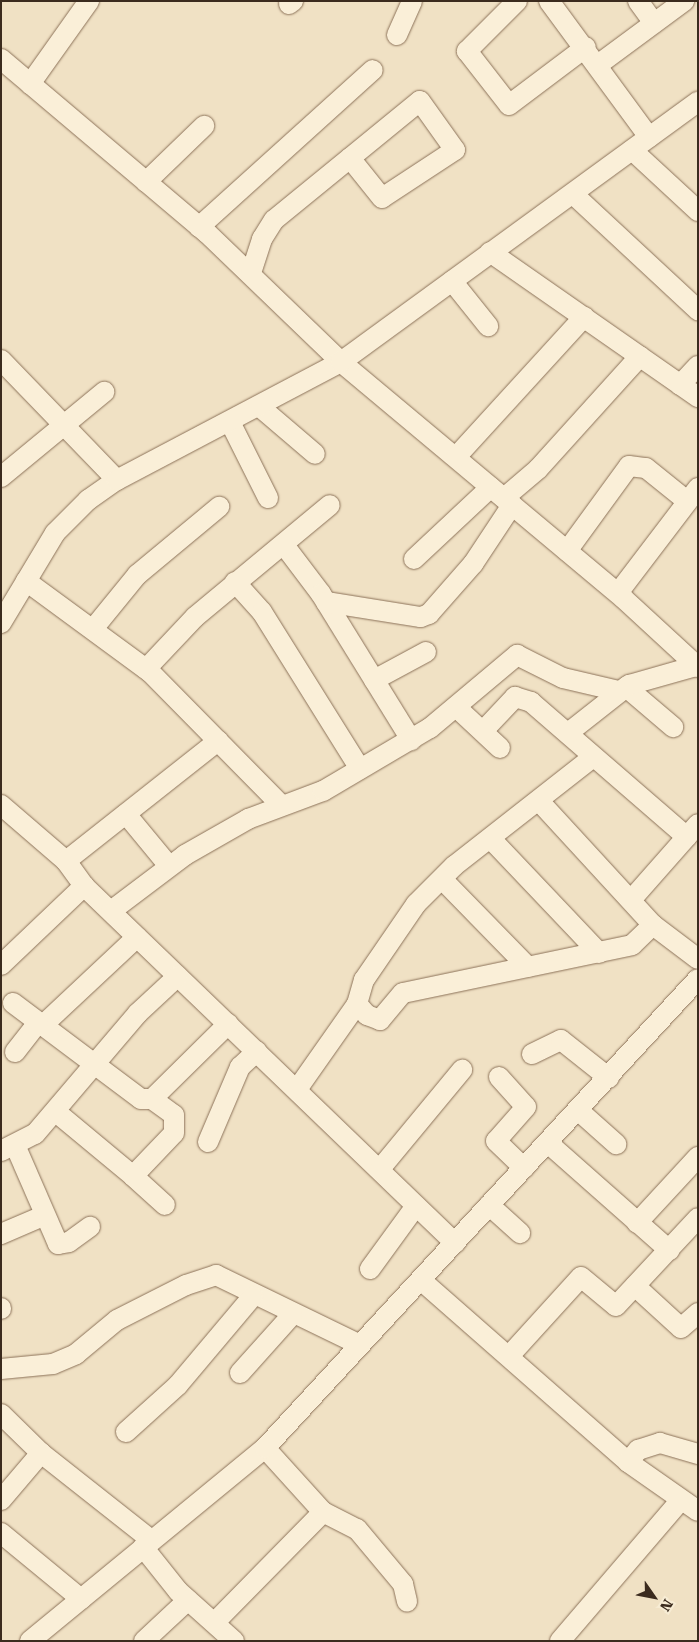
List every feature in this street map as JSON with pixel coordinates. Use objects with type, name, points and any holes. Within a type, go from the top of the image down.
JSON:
[{"type":"street","points":[[89,1],[12,72],[199,227],[251,274],[341,362],[618,593],[697,666]]},
{"type":"street","points":[[397,35],[412,1]]},
{"type":"street","points":[[518,1],[468,51],[509,105],[586,47]]},
{"type":"street","points":[[550,1],[599,64],[649,138]]},
{"type":"street","points":[[638,1],[654,23]]},
{"type":"street","points":[[599,64],[684,1]]},
{"type":"street","points":[[199,227],[373,70]]},
{"type":"street","points":[[251,274],[262,239],[274,220],[420,100],[455,150],[382,198],[350,158]]},
{"type":"street","points":[[1,622],[55,533],[116,480],[260,407],[341,362],[490,252],[697,105]]},
{"type":"street","points":[[146,182],[204,126]]},
{"type":"street","points":[[632,150],[698,211]]},
{"type":"street","points":[[573,194],[698,310]]},
{"type":"street","points":[[490,252],[698,397]]},
{"type":"street","points":[[452,281],[488,326]]},
{"type":"street","points":[[456,458],[584,317]]},
{"type":"street","points":[[414,560],[538,469],[640,356]]},
{"type":"street","points":[[680,385],[698,366]]},
{"type":"street","points":[[4,369],[63,424],[116,480]]},
{"type":"street","points":[[1,477],[104,392]]},
{"type":"street","points":[[260,407],[315,454]]},
{"type":"street","points":[[230,422],[268,498]]},
{"type":"street","points":[[567,551],[629,466],[646,468],[692,495],[618,593]]},
{"type":"street","points":[[326,602],[421,617],[429,614],[473,564],[502,497]]},
{"type":"street","points":[[146,669],[235,582],[284,545],[330,505]]},
{"type":"street","points":[[93,629],[137,575],[219,507]]},
{"type":"street","points":[[284,545],[326,602],[410,740]]},
{"type":"street","points":[[26,580],[146,669],[281,805]]},
{"type":"street","points":[[235,582],[262,612],[360,769]]},
{"type":"street","points":[[374,680],[426,652]]},
{"type":"street","points":[[111,911],[169,866],[281,805],[323,790],[410,740],[456,706],[516,655],[564,678],[622,689],[673,727]]},
{"type":"street","points":[[568,733],[622,689],[697,666]]},
{"type":"street","points":[[483,731],[515,697],[531,702],[593,757],[692,830],[631,900]]},
{"type":"street","points":[[456,706],[500,748]]},
{"type":"street","points":[[66,862],[218,741]]},
{"type":"street","points":[[298,1088],[358,1004],[364,980],[384,945],[442,880],[593,757]]},
{"type":"street","points":[[539,801],[653,925],[698,959]]},
{"type":"street","points":[[1,805],[66,862],[84,886],[228,1024],[298,1088],[455,1243]]},
{"type":"street","points":[[126,814],[169,866]]},
{"type":"street","points":[[491,839],[599,953]]},
{"type":"street","points":[[442,880],[528,967]]},
{"type":"street","points":[[1,965],[84,886]]},
{"type":"street","points":[[358,1004],[367,1015],[380,1020],[403,993],[632,945],[653,925]]},
{"type":"street","points":[[15,1052],[40,1024],[137,937]]},
{"type":"street","points":[[90,1226],[69,1242],[58,1244],[8,1148],[35,1134],[96,1066],[138,1013],[178,976]]},
{"type":"street","points":[[30,1641],[265,1448],[358,1344],[422,1281],[698,979]]},
{"type":"street","points":[[13,1003],[142,1099],[152,1099],[174,1115],[174,1133],[133,1176]]},
{"type":"street","points":[[152,1099],[228,1024]]},
{"type":"street","points":[[532,1054],[561,1040],[609,1078]]},
{"type":"street","points":[[208,1142],[240,1067],[257,1051]]},
{"type":"street","points":[[380,1169],[462,1070]]},
{"type":"street","points":[[500,1077],[526,1107],[496,1141],[524,1168]]},
{"type":"street","points":[[579,1111],[616,1144]]},
{"type":"street","points":[[56,1112],[165,1205]]},
{"type":"street","points":[[548,1143],[669,1250]]},
{"type":"street","points":[[637,1223],[698,1157]]},
{"type":"street","points":[[370,1269],[416,1206]]},
{"type":"street","points":[[489,1206],[520,1233]]},
{"type":"street","points":[[1,1234],[43,1216]]},
{"type":"street","points":[[510,1355],[582,1277],[616,1306],[698,1218]]},
{"type":"street","points":[[1,1369],[53,1364],[76,1354],[117,1320],[216,1275],[292,1316],[358,1344]]},
{"type":"street","points":[[422,1281],[510,1355],[628,1462],[689,1505],[560,1641]]},
{"type":"street","points":[[635,1286],[681,1328],[698,1313]]},
{"type":"street","points":[[126,1432],[178,1385],[253,1296]]},
{"type":"street","points":[[240,1373],[292,1316]]},
{"type":"street","points":[[1,1414],[147,1543],[188,1600],[216,1621],[234,1641]]},
{"type":"street","points":[[628,1462],[638,1450],[660,1443],[698,1454]]},
{"type":"street","points":[[265,1448],[323,1512],[357,1530],[403,1584],[407,1602]]},
{"type":"street","points":[[1,1500],[42,1452]]},
{"type":"street","points":[[216,1621],[323,1512]]},
{"type":"street","points":[[1,1532],[81,1599]]},
{"type":"street","points":[[144,1641],[188,1600]]}]
